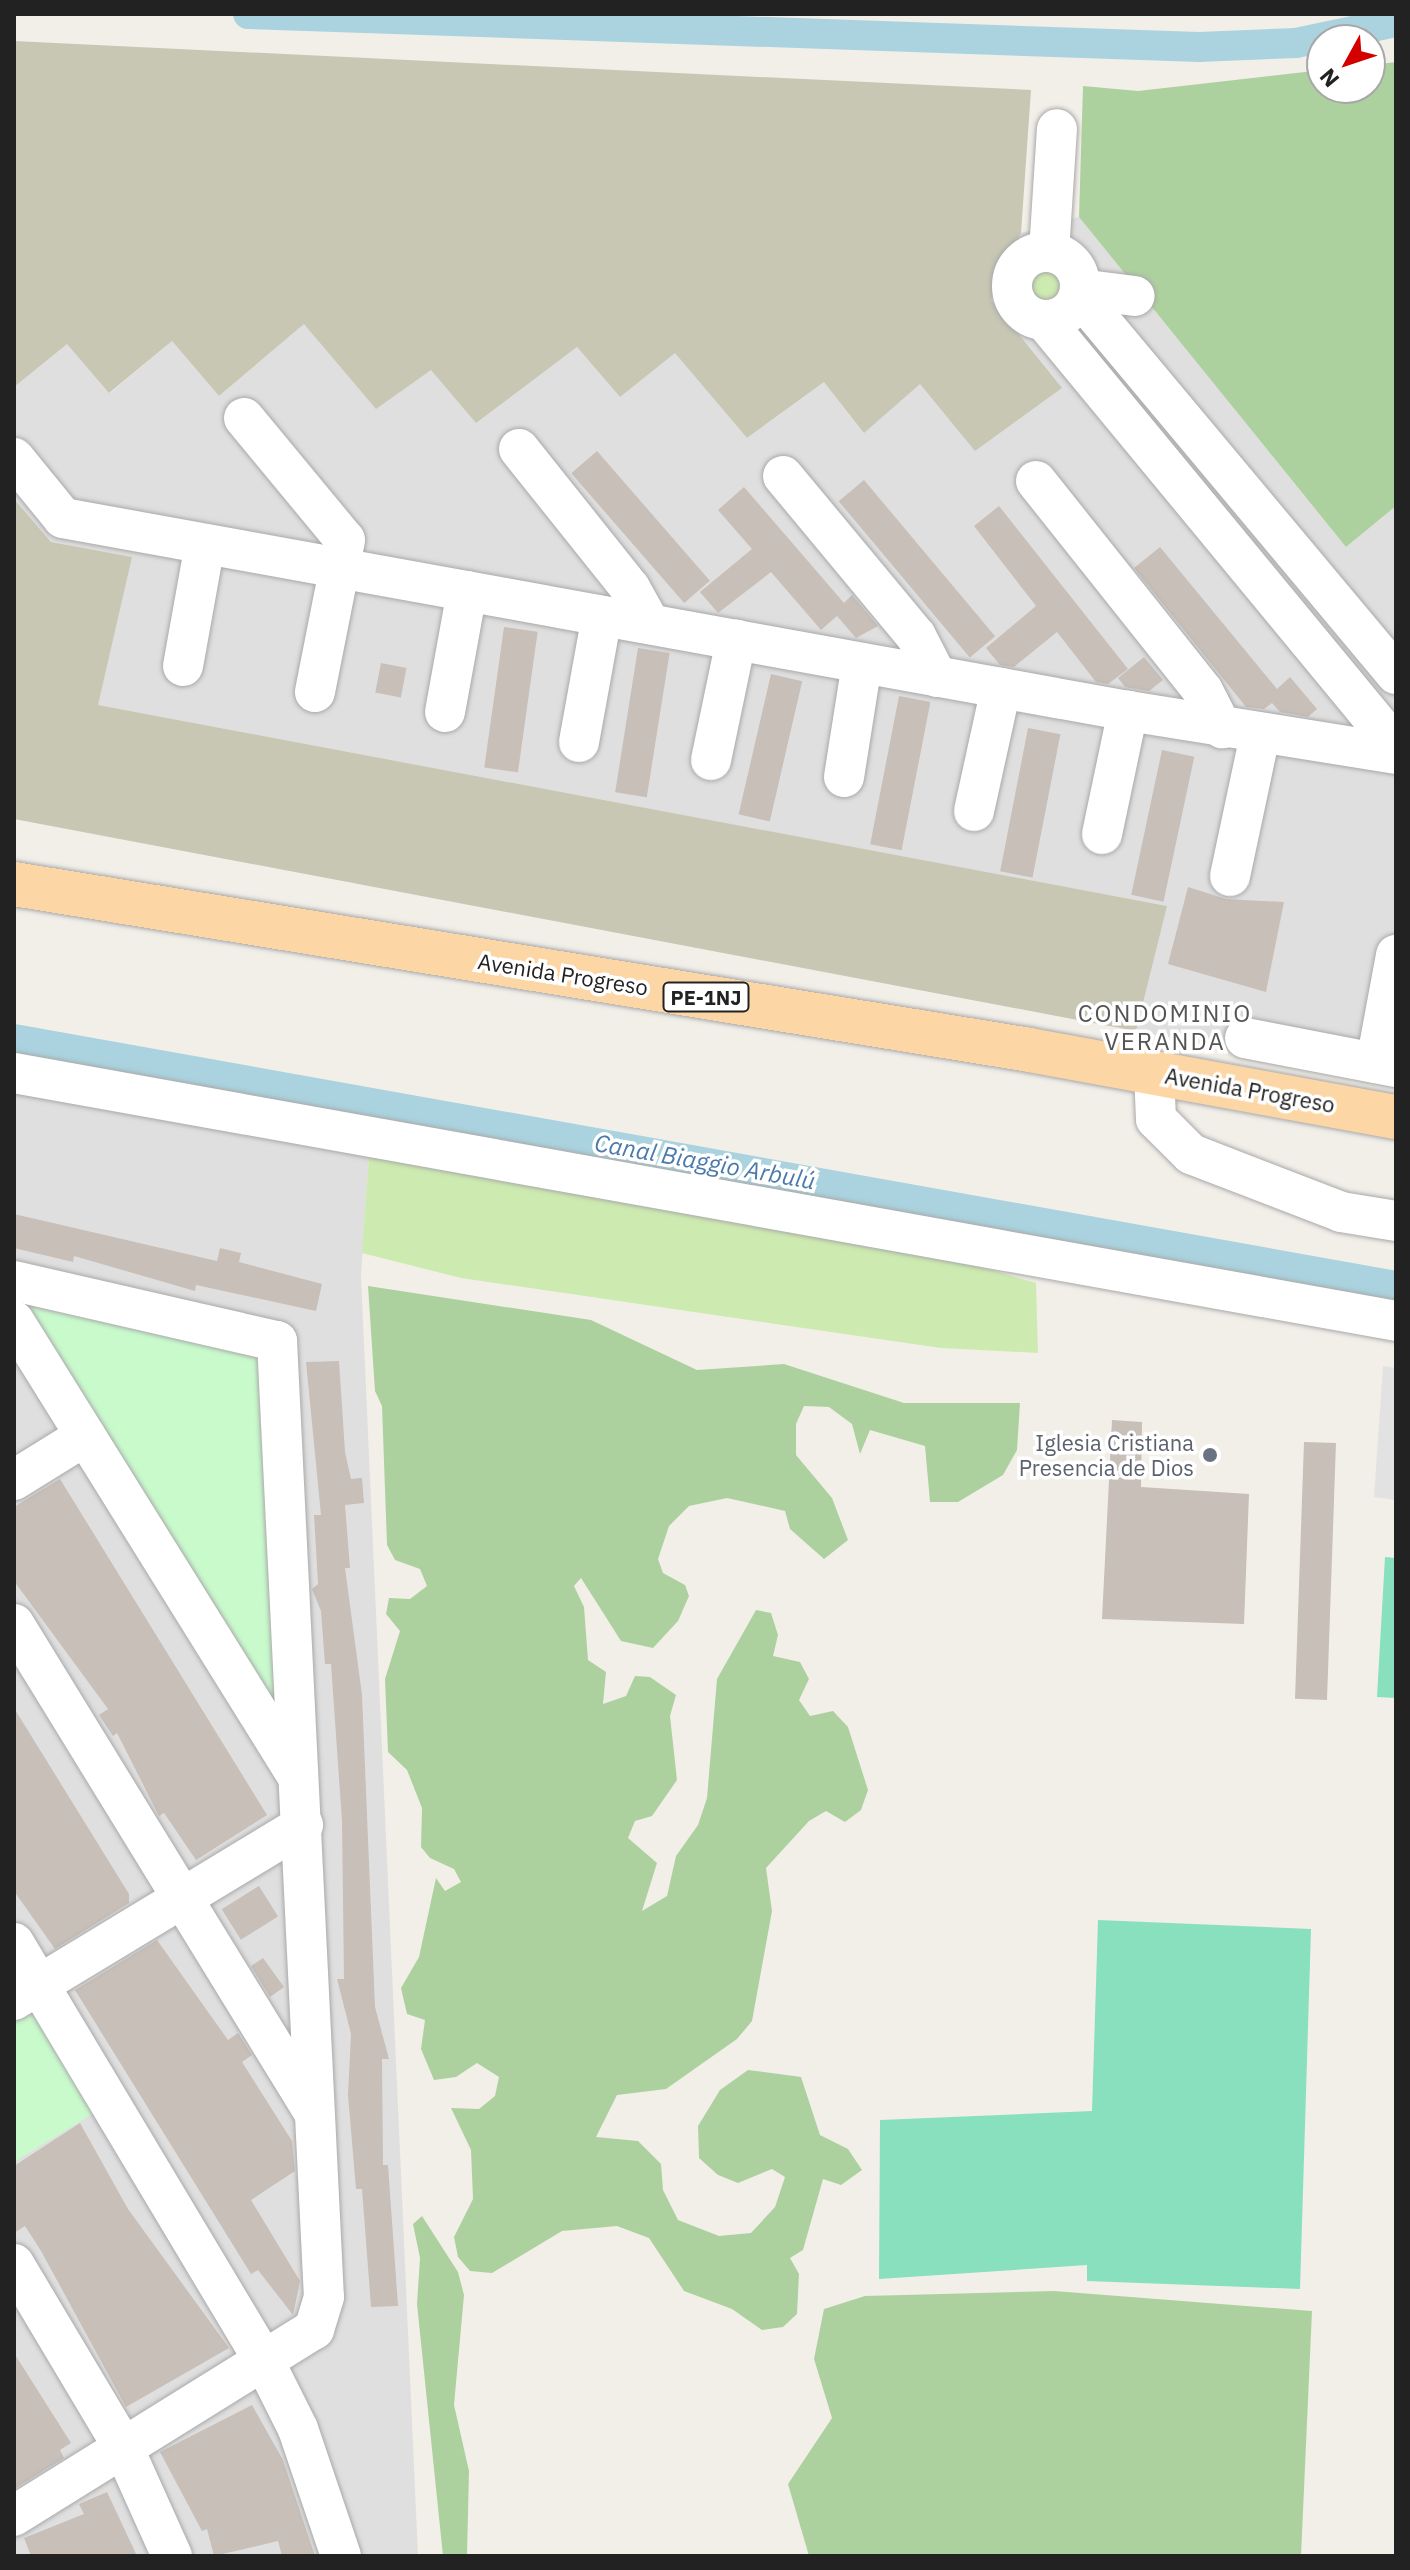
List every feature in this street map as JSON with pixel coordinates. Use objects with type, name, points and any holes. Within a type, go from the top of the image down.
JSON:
[{"type":"main road","name":"Avenida Progreso","points":[[14,884],[1154,1072],[1396,1117]]},
{"type":"street","points":[[1049,252],[1057,129]]},
{"type":"street","points":[[1395,742],[1044,320],[1023,311],[1000,285],[1026,258],[1049,252],[1070,262],[1080,292],[1396,674]]},
{"type":"street","points":[[1044,320],[1067,314],[1080,292]]},
{"type":"street","points":[[1080,292],[1135,296]]},
{"type":"street","points":[[244,418],[342,533],[342,569],[315,692]]},
{"type":"street","points":[[519,449],[630,588],[650,624]]},
{"type":"street","points":[[14,458],[63,518],[1241,731],[1395,742]]},
{"type":"street","points":[[783,476],[916,636],[937,677]]},
{"type":"street","points":[[1036,481],[1203,691],[1241,731],[1230,876]]},
{"type":"street","points":[[183,666],[205,544]]},
{"type":"street","points":[[445,712],[467,591]]},
{"type":"street","points":[[579,742],[602,616]]},
{"type":"street","points":[[711,760],[736,640]]},
{"type":"street","points":[[844,777],[862,663]]},
{"type":"street","points":[[974,811],[1001,688]]},
{"type":"street","points":[[1102,834],[1128,711]]},
{"type":"street","points":[[1245,1038],[1386,1065],[1396,955]]},
{"type":"street","points":[[1304,1100],[1314,1051]]},
{"type":"street","points":[[1154,1072],[1156,1119],[1191,1154],[1341,1212],[1396,1221]]},
{"type":"street","points":[[14,1073],[1396,1321]]},
{"type":"street","points":[[14,1281],[277,1341],[298,1777],[303,1825],[320,2315],[314,2329],[14,2516]]},
{"type":"street","points":[[14,1321],[298,1777]]},
{"type":"street","points":[[14,1480],[85,1436]]},
{"type":"street","points":[[14,1624],[179,1899],[315,2114]]},
{"type":"street","points":[[26,1993],[303,1825]]},
{"type":"street","points":[[14,1943],[26,1993],[263,2359],[298,2429],[341,2556]]},
{"type":"street","points":[[14,2264],[123,2447],[172,2556]]},
{"type":"shaded area","points":[[14,41],[1031,90],[1021,233],[991,300],[1062,388],[975,451],[920,384],[864,433],[824,382],[747,438],[675,353],[620,397],[577,347],[476,423],[431,370],[376,409],[304,324],[219,396],[172,341],[109,393],[67,344],[14,387]]},
{"type":"shaded area","points":[[1079,217],[1346,547],[1396,506],[1396,1081],[1136,1031],[1166,906],[97,705],[131,557],[51,542],[14,499],[14,386],[67,343],[110,393],[172,341],[219,396],[304,324],[431,369],[476,422],[577,347],[620,397],[675,352],[747,438],[824,382],[991,300],[1021,233]]},
{"type":"shaded area","points":[[14,499],[51,542],[132,557],[98,705],[1167,906],[1136,1031],[14,819]]},
{"type":"shaded area","points":[[14,1091],[369,1155],[361,1276],[418,2556],[14,2556]]},
{"type":"shaded area","points":[[1383,1366],[1396,1368],[1396,1500],[1374,1497]]},
{"type":"green space","points":[[1396,62],[1396,506],[1346,547],[1079,217],[1083,86],[1138,91],[1306,72],[1306,104],[1386,104],[1386,63]]},
{"type":"green space","points":[[1046,268],[1060,274],[1066,288],[1060,302],[1046,308],[1032,302],[1026,288],[1032,274]]},
{"type":"green space","points":[[369,1155],[936,1254],[1036,1283],[1038,1353],[941,1348],[461,1278],[362,1253]]},
{"type":"green space","points":[[368,1286],[591,1320],[697,1370],[784,1364],[904,1403],[1020,1403],[1017,1450],[1003,1475],[958,1502],[930,1502],[925,1446],[870,1430],[860,1454],[852,1424],[829,1407],[804,1406],[796,1424],[796,1455],[832,1498],[848,1540],[824,1559],[790,1529],[785,1511],[727,1498],[689,1506],[669,1526],[658,1559],[663,1573],[685,1585],[689,1596],[678,1621],[653,1648],[621,1641],[581,1578],[574,1586],[584,1607],[588,1660],[606,1672],[603,1704],[626,1696],[635,1676],[650,1677],[676,1695],[670,1716],[677,1780],[652,1816],[635,1821],[628,1838],[657,1863],[642,1911],[667,1896],[676,1856],[698,1825],[707,1798],[717,1679],[756,1610],[771,1613],[778,1635],[773,1656],[800,1662],[809,1679],[799,1700],[810,1716],[833,1711],[848,1727],[868,1790],[861,1810],[845,1822],[826,1811],[809,1821],[766,1868],[772,1911],[752,2021],[737,2039],[666,2089],[617,2095],[596,2137],[638,2141],[661,2164],[663,2190],[678,2220],[719,2236],[751,2233],[775,2207],[785,2177],[772,2169],[738,2183],[718,2175],[699,2158],[698,2126],[720,2090],[748,2070],[801,2077],[820,2135],[848,2149],[862,2170],[841,2185],[823,2179],[803,2250],[790,2258],[799,2274],[797,2314],[783,2327],[762,2330],[732,2309],[684,2291],[649,2238],[617,2226],[562,2231],[492,2273],[470,2271],[458,2257],[454,2237],[473,2199],[471,2150],[451,2108],[479,2109],[495,2096],[499,2077],[477,2063],[456,2077],[434,2080],[421,2049],[425,2020],[407,2014],[401,1988],[419,1957],[436,1878],[445,1891],[461,1882],[454,1869],[430,1858],[421,1847],[422,1808],[407,1770],[388,1752],[385,1679],[400,1631],[386,1614],[389,1598],[410,1599],[427,1586],[420,1569],[395,1560],[387,1545],[382,1406],[375,1391]]},
{"type":"green space","points":[[14,1293],[266,1353],[285,1737]]},
{"type":"green space","points":[[1385,1557],[1396,1558],[1396,1698],[1377,1697]]},
{"type":"green space","points":[[1098,1920],[1311,1929],[1300,2289],[1087,2281],[1087,2265],[879,2279],[880,2120],[1092,2111]]},
{"type":"green space","points":[[36,2000],[102,2108],[14,2162],[14,2013]]},
{"type":"green space","points":[[422,2216],[458,2272],[464,2295],[454,2405],[469,2471],[467,2556],[443,2556],[417,2304],[420,2258],[413,2224]]},
{"type":"green space","points":[[1054,2291],[1312,2311],[1301,2556],[809,2556],[788,2484],[832,2418],[814,2359],[824,2309],[865,2296]]},
{"type":"building","points":[[597,451],[710,581],[684,603],[571,473]]},
{"type":"building","points":[[864,480],[995,636],[970,657],[839,501]]},
{"type":"building","points":[[744,487],[844,603],[852,595],[878,626],[856,638],[837,616],[821,630],[771,572],[718,613],[700,592],[752,549],[718,510]]},
{"type":"building","points":[[999,506],[1128,669],[1108,684],[1096,682],[1057,632],[1014,667],[1000,665],[986,648],[1036,606],[974,526]]},
{"type":"building","points":[[1160,547],[1277,689],[1290,677],[1317,709],[1308,717],[1280,712],[1272,703],[1264,709],[1246,707],[1134,568]]},
{"type":"building","points":[[504,627],[538,632],[518,772],[484,768]]},
{"type":"building","points":[[638,648],[670,653],[647,797],[615,792]]},
{"type":"building","points":[[1144,657],[1163,680],[1149,691],[1125,687],[1118,678]]},
{"type":"building","points":[[381,663],[407,668],[401,697],[375,692]]},
{"type":"building","points":[[771,674],[802,681],[770,822],[739,814]]},
{"type":"building","points":[[899,696],[930,702],[902,850],[870,844]]},
{"type":"building","points":[[1028,728],[1060,734],[1033,878],[1000,871]]},
{"type":"building","points":[[1162,750],[1194,757],[1164,902],[1131,895]]},
{"type":"building","points":[[1188,887],[1226,899],[1284,902],[1266,992],[1168,964]]},
{"type":"building","points":[[14,1214],[217,1261],[220,1248],[241,1253],[239,1262],[322,1284],[316,1311],[196,1285],[195,1291],[74,1256],[73,1262],[14,1248]]},
{"type":"building","points":[[339,1361],[345,1452],[351,1479],[362,1478],[364,1503],[345,1505],[350,1568],[345,1568],[362,1695],[375,2007],[389,2059],[382,2059],[383,2165],[388,2165],[398,2306],[371,2307],[362,2189],[356,2189],[348,2095],[351,2034],[337,1979],[344,1979],[342,1821],[331,1664],[325,1664],[321,1611],[312,1589],[318,1584],[314,1515],[321,1515],[306,1362]]},
{"type":"building","points":[[1112,1420],[1142,1422],[1141,1487],[1249,1494],[1244,1624],[1102,1619]]},
{"type":"building","points":[[1304,1442],[1336,1443],[1327,1700],[1295,1699]]},
{"type":"building","points":[[60,1479],[267,1815],[196,1860],[164,1813],[159,1816],[117,1733],[113,1736],[99,1715],[108,1709],[14,1581],[14,1507]]},
{"type":"building","points":[[14,1708],[129,1894],[129,1903],[55,1949],[14,1891]]},
{"type":"building","points":[[259,1886],[278,1917],[241,1940],[222,1909]]},
{"type":"building","points":[[157,1940],[228,2040],[238,2033],[252,2055],[242,2062],[292,2141],[295,2171],[251,2200],[300,2281],[293,2315],[258,2270],[251,2274],[75,1990]]},
{"type":"building","points":[[263,1958],[284,1987],[270,1997],[251,1966]]},
{"type":"building","points":[[80,2123],[128,2209],[229,2348],[126,2407],[25,2226],[14,2233],[14,2166]]},
{"type":"building","points":[[14,2353],[71,2443],[60,2450],[64,2458],[14,2489]]},
{"type":"building","points":[[252,2405],[283,2460],[315,2556],[282,2556],[278,2541],[214,2556],[207,2529],[202,2531],[160,2452]]},
{"type":"building","points":[[107,2492],[137,2556],[31,2556],[24,2538],[84,2514],[79,2504]]},
{"type":"waterway","points":[[248,14],[1199,47],[1296,43],[1396,22]]},
{"type":"waterway","name":"Canal Biaggio Arbulú","points":[[14,1039],[1396,1286]]},
{"type":"place","name":"Iglesia Cristiana Presencia de Dios","points":[[1210,1455]]},
{"type":"district","name":"CONDOMINIO VERANDA","points":[[1165,1028]]}]
